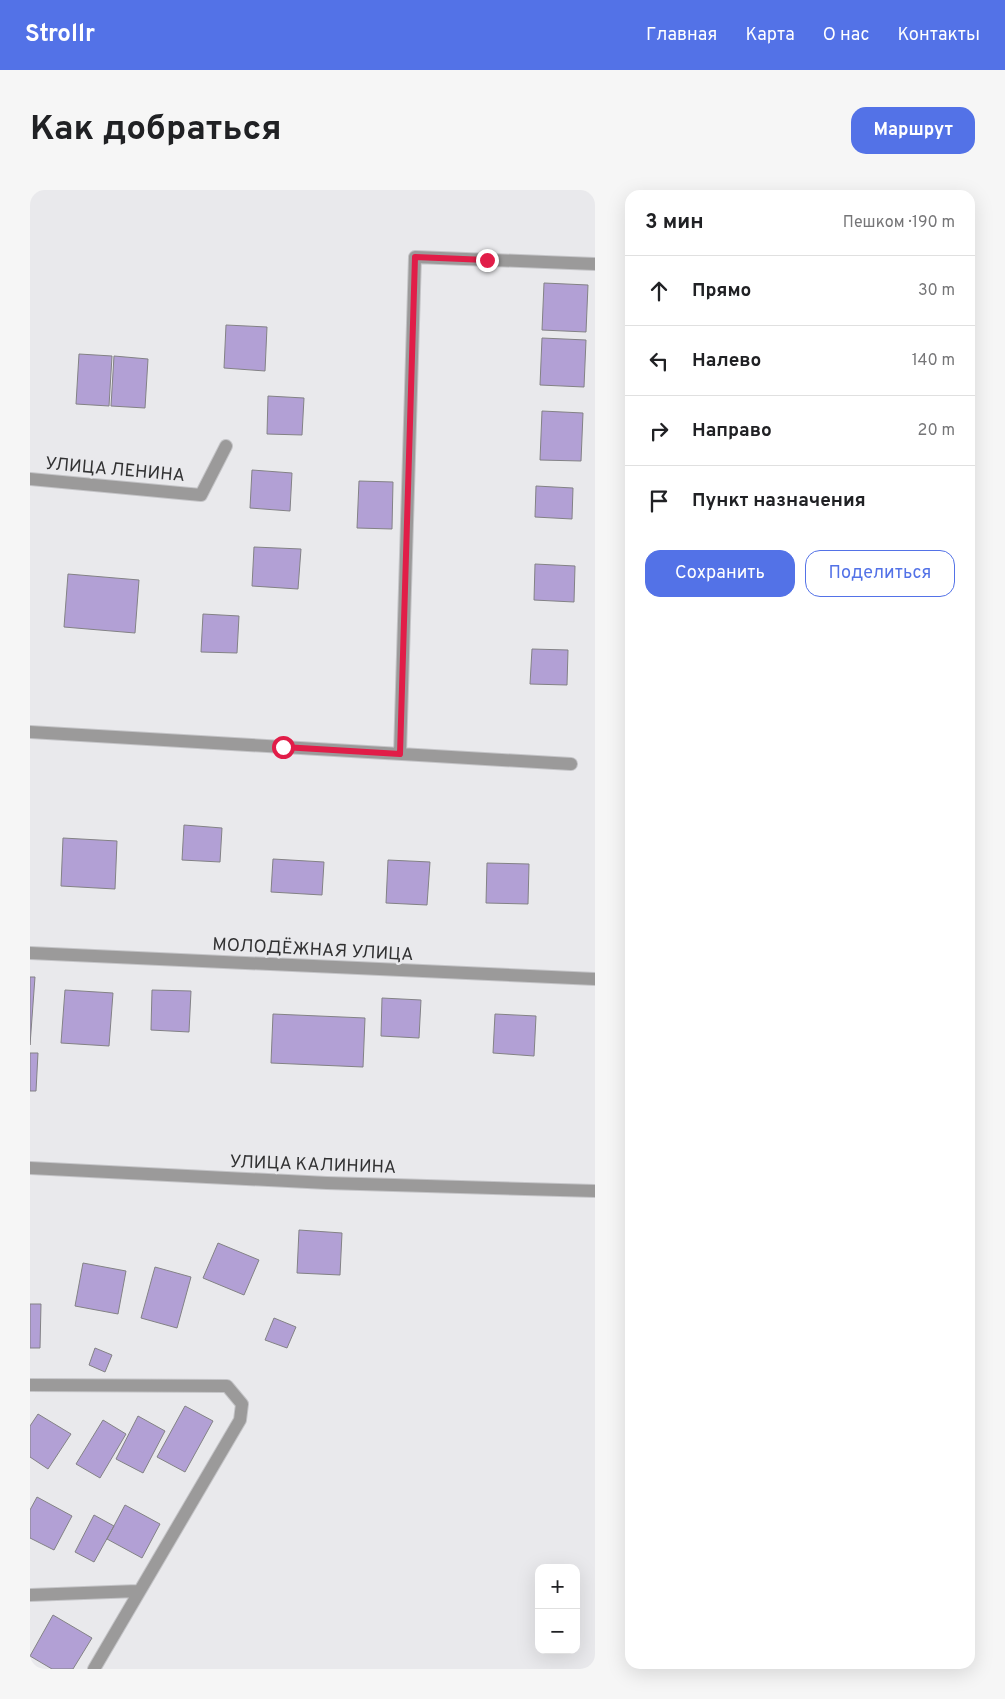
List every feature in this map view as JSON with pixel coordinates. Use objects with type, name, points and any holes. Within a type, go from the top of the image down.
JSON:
[{"type":"street","points":[[400,754],[415,257],[595,264]]},
{"type":"street","name":"УЛИЦА ЛЕНИНА","points":[[30,479],[201,495],[226,446]]},
{"type":"street","points":[[30,732],[572,764]]},
{"type":"street","name":"МОЛОДЁЖНАЯ УЛИЦА","points":[[30,953],[595,979]]},
{"type":"street","name":"УЛИЦА КАЛИНИНА","points":[[30,1168],[327,1183],[595,1191]]},
{"type":"street","points":[[30,1384],[226,1386],[242,1404],[240,1420],[138,1590],[94,1669]]},
{"type":"street","points":[[30,1595],[138,1590]]},
{"type":"building","points":[[544,283],[588,285],[586,332],[542,330]]},
{"type":"building","points":[[226,325],[267,327],[265,371],[224,368]]},
{"type":"building","points":[[542,338],[586,340],[584,387],[540,385]]},
{"type":"building","points":[[79,354],[112,356],[109,406],[76,404]]},
{"type":"building","points":[[114,356],[148,359],[145,408],[111,406]]},
{"type":"building","points":[[268,396],[304,398],[302,435],[267,434]]},
{"type":"building","points":[[542,411],[583,413],[581,461],[540,460]]},
{"type":"building","points":[[252,470],[292,473],[290,511],[250,508]]},
{"type":"building","points":[[359,481],[393,482],[392,529],[357,528]]},
{"type":"building","points":[[536,486],[573,488],[572,519],[535,517]]},
{"type":"building","points":[[254,547],[301,549],[298,589],[252,586]]},
{"type":"building","points":[[535,564],[575,566],[574,602],[534,600]]},
{"type":"building","points":[[68,574],[139,580],[135,633],[64,627]]},
{"type":"building","points":[[203,614],[239,616],[237,653],[201,652]]},
{"type":"building","points":[[532,649],[568,650],[567,685],[530,684]]},
{"type":"building","points":[[184,825],[222,828],[220,862],[182,860]]},
{"type":"building","points":[[63,838],[117,841],[115,889],[61,886]]},
{"type":"building","points":[[273,859],[324,862],[322,895],[271,892]]},
{"type":"building","points":[[388,860],[430,862],[427,905],[386,903]]},
{"type":"building","points":[[487,863],[529,864],[528,904],[486,903]]},
{"type":"building","points":[[30,977],[35,977],[30,1045]]},
{"type":"building","points":[[65,990],[113,993],[109,1046],[61,1043]]},
{"type":"building","points":[[152,990],[191,991],[189,1032],[151,1030]]},
{"type":"building","points":[[382,998],[421,1000],[419,1038],[381,1036]]},
{"type":"building","points":[[273,1014],[365,1018],[363,1067],[271,1063]]},
{"type":"building","points":[[495,1014],[536,1016],[534,1056],[493,1053]]},
{"type":"building","points":[[30,1053],[38,1053],[36,1091],[30,1091]]},
{"type":"building","points":[[299,1230],[342,1233],[340,1275],[297,1273]]},
{"type":"building","points":[[218,1243],[259,1260],[244,1295],[203,1278]]},
{"type":"building","points":[[83,1263],[126,1271],[118,1314],[75,1306]]},
{"type":"building","points":[[155,1267],[191,1277],[177,1328],[141,1318]]},
{"type":"building","points":[[30,1304],[41,1304],[40,1348],[30,1348]]},
{"type":"building","points":[[274,1318],[296,1327],[287,1348],[265,1340]]},
{"type":"building","points":[[95,1348],[112,1355],[105,1372],[89,1365]]},
{"type":"building","points":[[185,1406],[213,1421],[185,1472],[157,1457]]},
{"type":"building","points":[[38,1414],[71,1434],[48,1469],[30,1457],[30,1426]]},
{"type":"building","points":[[138,1416],[165,1431],[143,1473],[116,1459]]},
{"type":"building","points":[[103,1420],[126,1434],[100,1478],[76,1464]]},
{"type":"building","points":[[37,1497],[72,1516],[54,1550],[30,1538],[30,1510]]},
{"type":"building","points":[[125,1505],[160,1524],[142,1558],[107,1539]]},
{"type":"building","points":[[94,1515],[114,1526],[94,1562],[75,1552]]},
{"type":"building","points":[[53,1615],[92,1638],[73,1669],[52,1669],[30,1656]]},
{"type":"route","points":[[283,747],[400,754],[415,257],[487,260]]}]
